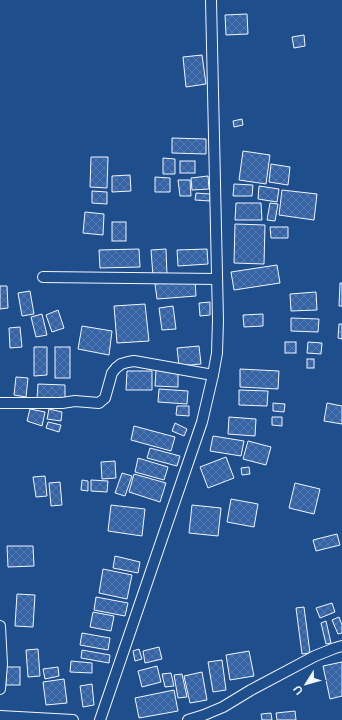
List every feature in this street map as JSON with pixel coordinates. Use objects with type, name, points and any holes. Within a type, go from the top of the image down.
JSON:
[{"type":"street","points":[[100,720],[202,422],[217,353],[218,320],[211,0]]},
{"type":"street","points":[[43,277],[217,279]]},
{"type":"street","points":[[0,403],[62,403],[75,401],[99,403],[105,398],[112,373],[116,368],[121,364],[134,361],[213,376]]},
{"type":"street","points":[[0,626],[2,664],[0,689]]},
{"type":"street","points":[[188,720],[223,707],[251,690],[315,656],[342,646]]},
{"type":"street","points":[[0,716],[73,720]]},
{"type":"building","points":[[247,14],[248,34],[226,35],[225,15]]},
{"type":"building","points":[[304,35],[305,46],[294,48],[292,37]]},
{"type":"building","points":[[202,55],[206,84],[186,87],[183,57]]},
{"type":"building","points":[[242,119],[243,125],[234,127],[233,121]]},
{"type":"building","points":[[172,138],[206,139],[206,154],[172,153]]},
{"type":"building","points":[[243,151],[270,155],[266,184],[239,180]]},
{"type":"building","points":[[91,157],[108,157],[107,188],[90,187]]},
{"type":"building","points":[[163,158],[175,159],[175,174],[163,174]]},
{"type":"building","points":[[180,161],[195,161],[195,173],[180,173]]},
{"type":"building","points":[[271,164],[290,167],[288,185],[269,182]]},
{"type":"building","points":[[130,175],[131,191],[112,192],[112,176]]},
{"type":"building","points":[[208,176],[209,189],[192,190],[191,178]]},
{"type":"building","points":[[155,177],[170,178],[170,192],[155,192]]},
{"type":"building","points":[[178,180],[190,180],[191,196],[180,196]]},
{"type":"building","points":[[234,184],[253,185],[252,196],[233,196]]},
{"type":"building","points":[[259,186],[279,189],[277,202],[258,199]]},
{"type":"building","points":[[282,190],[317,194],[314,220],[279,215]]},
{"type":"building","points":[[92,191],[107,192],[107,204],[92,203]]},
{"type":"building","points":[[196,193],[210,194],[210,201],[195,200]]},
{"type":"building","points":[[236,203],[261,203],[262,220],[235,220]]},
{"type":"building","points":[[270,203],[278,204],[275,221],[267,220]]},
{"type":"building","points":[[85,212],[104,214],[103,235],[83,233]]},
{"type":"building","points":[[112,222],[126,222],[126,241],[112,241]]},
{"type":"building","points":[[235,224],[265,225],[264,264],[234,263]]},
{"type":"building","points":[[270,227],[288,227],[288,238],[271,238]]},
{"type":"building","points":[[139,249],[140,267],[100,268],[99,250]]},
{"type":"building","points":[[166,249],[167,275],[153,276],[151,250]]},
{"type":"building","points":[[207,249],[208,264],[178,266],[177,250]]},
{"type":"building","points":[[277,265],[280,283],[234,290],[231,272]]},
{"type":"building","points":[[195,280],[196,296],[157,299],[155,284]]},
{"type":"building","points":[[340,283],[342,283],[342,306],[339,306]]},
{"type":"building","points":[[0,286],[7,286],[8,308],[0,309]]},
{"type":"building","points":[[30,291],[34,314],[22,316],[18,293]]},
{"type":"building","points":[[316,292],[317,310],[291,311],[290,294]]},
{"type":"building","points":[[210,302],[210,315],[200,316],[199,303]]},
{"type":"building","points":[[145,304],[149,341],[117,343],[114,306]]},
{"type":"building","points":[[173,306],[176,329],[162,330],[159,308]]},
{"type":"building","points":[[58,310],[64,328],[52,332],[46,315]]},
{"type":"building","points":[[42,314],[47,335],[36,337],[31,317]]},
{"type":"building","points":[[263,314],[263,326],[244,327],[243,315]]},
{"type":"building","points":[[291,318],[319,319],[318,332],[291,331]]},
{"type":"building","points":[[339,324],[342,324],[342,339],[338,338]]},
{"type":"building","points":[[82,326],[112,331],[109,355],[78,349]]},
{"type":"building","points":[[20,327],[22,347],[10,348],[9,328]]},
{"type":"building","points":[[285,342],[296,342],[296,353],[285,353]]},
{"type":"building","points":[[308,342],[322,343],[321,354],[307,353]]},
{"type":"building","points":[[199,346],[201,364],[179,366],[177,348]]},
{"type":"building","points":[[34,347],[47,347],[47,375],[34,376]]},
{"type":"building","points":[[55,347],[70,347],[70,378],[55,378]]},
{"type":"building","points":[[307,359],[314,359],[314,368],[307,368]]},
{"type":"building","points":[[240,369],[279,371],[278,389],[240,387]]},
{"type":"building","points":[[156,370],[178,371],[178,387],[155,386]]},
{"type":"building","points":[[127,371],[152,371],[152,390],[126,390]]},
{"type":"building","points":[[16,377],[28,378],[26,397],[14,395]]},
{"type":"building","points":[[38,384],[65,385],[65,401],[37,399]]},
{"type":"building","points":[[159,389],[188,391],[187,404],[158,402]]},
{"type":"building","points":[[239,390],[268,391],[267,406],[239,405]]},
{"type":"building","points":[[273,403],[285,404],[284,412],[273,411]]},
{"type":"building","points":[[327,403],[342,406],[342,424],[324,421]]},
{"type":"building","points":[[177,406],[189,406],[189,416],[176,415]]},
{"type":"building","points":[[30,409],[45,412],[42,426],[27,421]]},
{"type":"building","points":[[49,409],[62,412],[61,421],[47,419]]},
{"type":"building","points":[[229,417],[256,419],[255,436],[228,434]]},
{"type":"building","points":[[272,417],[282,417],[282,426],[272,425]]},
{"type":"building","points":[[48,422],[61,425],[59,432],[46,428]]},
{"type":"building","points":[[175,423],[187,429],[184,436],[172,431]]},
{"type":"building","points":[[134,426],[175,437],[171,451],[131,440]]},
{"type":"building","points":[[213,436],[244,441],[241,456],[210,451]]},
{"type":"building","points":[[248,441],[271,447],[266,465],[243,459]]},
{"type":"building","points":[[150,448],[180,456],[177,466],[147,458]]},
{"type":"building","points":[[226,457],[234,478],[208,488],[200,467]]},
{"type":"building","points":[[138,458],[168,467],[164,480],[135,472]]},
{"type":"building","points":[[115,461],[116,478],[102,479],[101,462]]},
{"type":"building","points":[[249,467],[250,474],[242,475],[241,468]]},
{"type":"building","points":[[122,473],[132,476],[125,496],[115,493]]},
{"type":"building","points":[[134,474],[166,483],[160,502],[129,492]]},
{"type":"building","points":[[45,476],[47,496],[36,497],[33,477]]},
{"type":"building","points":[[82,480],[88,481],[88,491],[81,490]]},
{"type":"building","points":[[91,480],[108,481],[107,492],[91,491]]},
{"type":"building","points":[[60,482],[62,505],[51,506],[49,483]]},
{"type":"building","points":[[295,483],[320,489],[314,514],[289,508]]},
{"type":"building","points":[[231,499],[258,504],[254,527],[227,522]]},
{"type":"building","points":[[111,505],[145,509],[142,536],[108,531]]},
{"type":"building","points":[[192,505],[221,508],[218,536],[189,533]]},
{"type":"building","points":[[337,534],[340,545],[316,551],[313,540]]},
{"type":"building","points":[[7,546],[33,546],[34,566],[8,567]]},
{"type":"building","points":[[115,556],[140,562],[138,573],[113,568]]},
{"type":"building","points":[[103,569],[132,575],[127,599],[99,593]]},
{"type":"building","points":[[17,594],[35,595],[33,627],[15,626]]},
{"type":"building","points":[[96,597],[128,603],[125,616],[94,610]]},
{"type":"building","points":[[332,603],[335,612],[320,618],[316,608]]},
{"type":"building","points":[[304,607],[310,653],[302,654],[296,608]]},
{"type":"building","points":[[93,612],[114,616],[111,631],[90,627]]},
{"type":"building","points":[[339,617],[342,625],[342,633],[338,634],[332,620]]},
{"type":"building","points":[[326,621],[331,643],[326,644],[321,623]]},
{"type":"building","points":[[82,633],[110,638],[108,650],[80,645]]},
{"type":"building","points":[[159,647],[162,659],[145,663],[143,651]]},
{"type":"building","points":[[38,649],[40,676],[28,677],[26,650]]},
{"type":"building","points":[[139,649],[142,659],[135,661],[133,651]]},
{"type":"building","points":[[82,650],[110,655],[109,663],[81,658]]},
{"type":"building","points":[[249,651],[254,676],[230,680],[226,655]]},
{"type":"building","points":[[222,660],[226,690],[213,692],[208,662]]},
{"type":"building","points":[[71,661],[92,663],[92,673],[70,672]]},
{"type":"building","points":[[342,662],[342,696],[330,699],[323,666]]},
{"type":"building","points":[[157,666],[161,682],[142,687],[138,671]]},
{"type":"building","points":[[6,667],[20,667],[20,685],[6,685]]},
{"type":"building","points":[[58,667],[59,676],[45,679],[43,669]]},
{"type":"building","points":[[202,672],[207,700],[190,703],[184,676]]},
{"type":"building","points":[[171,673],[174,686],[165,687],[162,674]]},
{"type":"building","points":[[182,674],[187,697],[178,698],[174,675]]},
{"type":"building","points":[[64,679],[67,703],[46,705],[43,682]]},
{"type":"building","points":[[92,684],[94,705],[83,707],[80,686]]},
{"type":"building","points":[[174,690],[178,711],[139,718],[135,698]]},
{"type":"building","points":[[295,711],[296,720],[277,720],[276,713]]},
{"type":"building","points":[[271,713],[272,720],[262,720],[261,714]]}]
